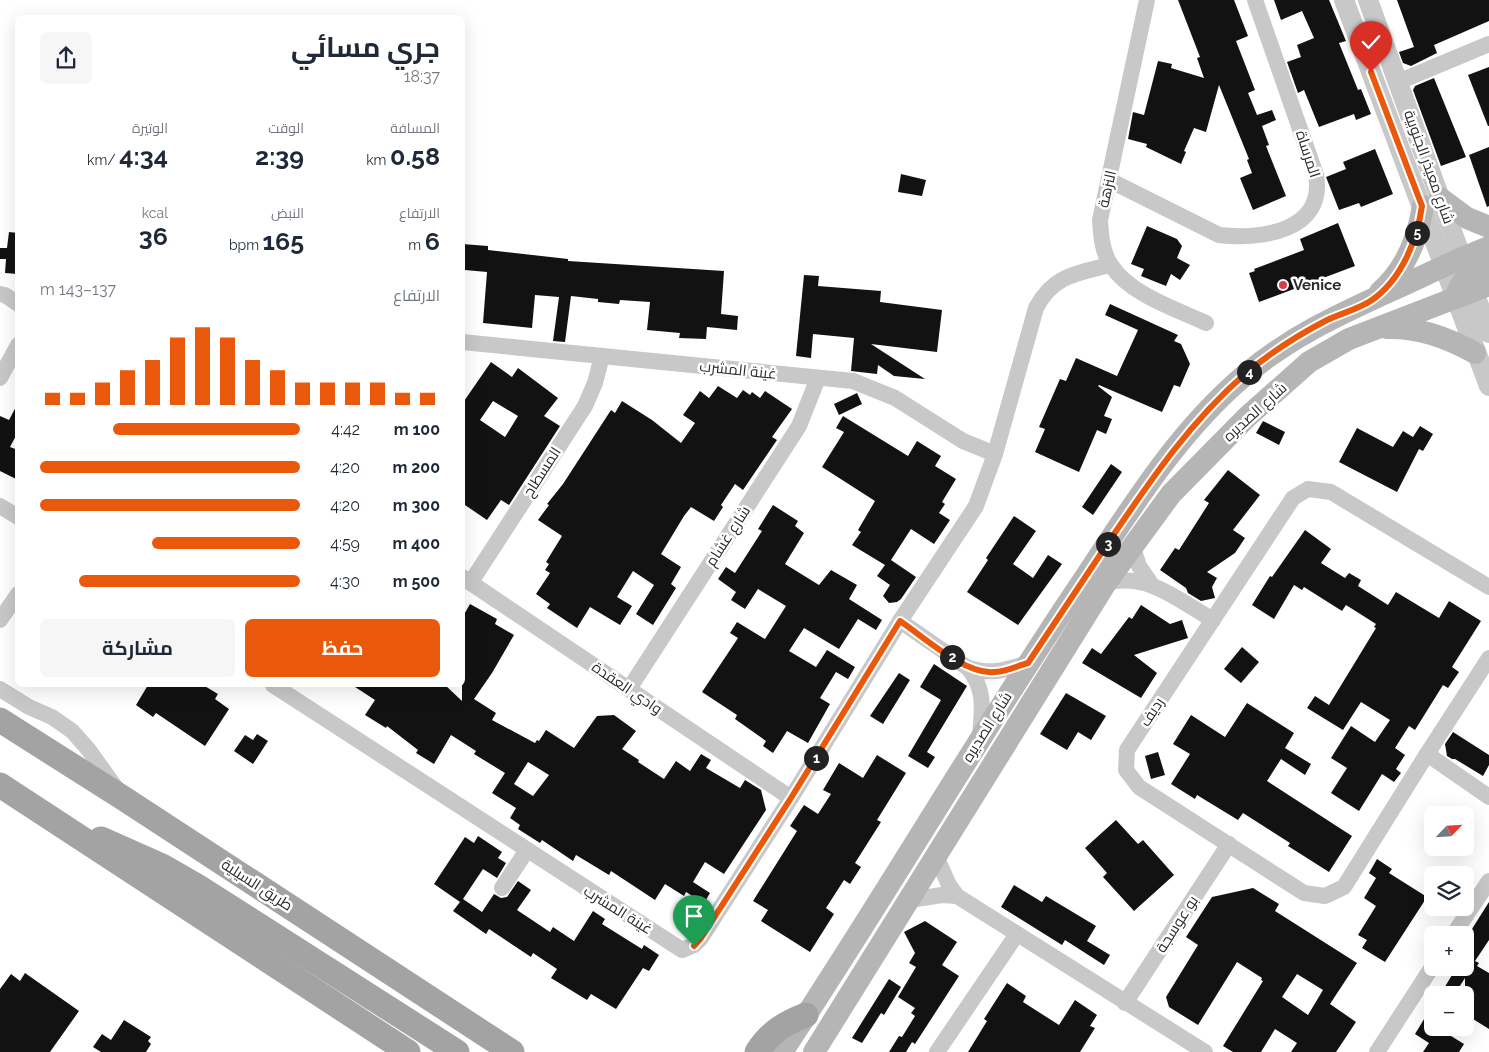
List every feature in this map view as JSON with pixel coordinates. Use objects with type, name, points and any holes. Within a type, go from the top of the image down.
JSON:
[{"type":"main road","points":[[1372,300],[1404,262],[1431,202],[1489,227]]},
{"type":"main road","name":"شارع الصديره","points":[[814,1052],[1106,583],[1132,545],[1179,484],[1246,417],[1309,362],[1349,339],[1375,329],[1467,277],[1489,247]]},
{"type":"main road","points":[[1349,339],[1361,326],[1376,315],[1467,277]]},
{"type":"main road","name":"شارع الصديره","points":[[782,1052],[1028,663],[1144,490],[1190,428],[1217,400],[1277,350],[1326,321],[1372,300],[1467,277]]},
{"type":"main road","points":[[1375,329],[1393,328],[1429,333],[1453,341],[1475,353]]},
{"type":"main road","name":"طريق السيلية","points":[[0,720],[512,1052]]},
{"type":"main road","points":[[0,786],[408,1052]]},
{"type":"main road","points":[[59,824],[104,839],[164,866],[457,1052]]},
{"type":"main road","points":[[757,1052],[779,1027],[806,1015]]},
{"type":"street","name":"النزهة","points":[[1146,0],[1100,220],[1102,243],[1110,265],[1124,282],[1144,294],[1206,323]]},
{"type":"street","name":"المرساة","points":[[1109,180],[1220,235],[1261,236],[1276,232],[1307,215],[1316,202],[1319,188],[1255,0]]},
{"type":"street","name":"شارع معيذر الجنوبية","points":[[1344,0],[1431,202],[1467,277],[1489,333]]},
{"type":"street","name":"شارع معيذر الجنوبية","points":[[1368,0],[1398,82],[1431,202]]},
{"type":"street","points":[[1398,82],[1489,44]]},
{"type":"street","name":"غينة المشرب","points":[[275,687],[682,950],[694,946],[791,798],[900,621],[976,506],[995,454],[1036,308],[1043,295],[1052,285],[1064,278],[1110,265]]},
{"type":"street","name":"شارع معيذر الجنوبية","points":[[1467,277],[1475,353],[1489,386]]},
{"type":"street","points":[[0,294],[15,302]]},
{"type":"street","name":"غينة المشرب","points":[[465,342],[853,381],[895,398],[963,441],[995,454]]},
{"type":"street","points":[[0,378],[15,350]]},
{"type":"street","name":"المسطاح","points":[[467,580],[585,406],[595,383],[602,356]]},
{"type":"street","name":"شارع غشام","points":[[629,689],[799,426],[818,378]]},
{"type":"street","name":"رديف","points":[[1489,587],[1331,492],[1308,489],[1293,498],[1127,750],[1126,770],[1139,787],[1304,893],[1325,896],[1344,887],[1489,658]]},
{"type":"street","points":[[0,506],[15,515]]},
{"type":"street","points":[[1132,545],[1139,566],[1152,584]]},
{"type":"street","points":[[1106,583],[1130,579],[1152,584],[1212,620]]},
{"type":"street","name":"وادي العقدة","points":[[467,580],[791,798]]},
{"type":"street","points":[[0,620],[15,598]]},
{"type":"street","points":[[900,621],[968,668],[983,672],[995,672],[1028,663]]},
{"type":"street","points":[[968,668],[978,682],[983,698],[980,738]]},
{"type":"street","points":[[0,689],[29,707],[52,717],[72,731],[88,749],[123,798]]},
{"type":"street","points":[[1427,754],[1489,797]]},
{"type":"street","name":"بو عوسجة","points":[[1125,1003],[1229,844]]},
{"type":"street","points":[[502,888],[527,850]]},
{"type":"street","points":[[936,856],[949,886],[957,896],[1205,1052]]},
{"type":"street","points":[[1460,926],[1489,880]]},
{"type":"street","points":[[910,900],[957,896]]},
{"type":"street","points":[[937,1052],[1017,934]]},
{"type":"street","points":[[1377,1052],[1426,976]]},
{"type":"building","points":[[1178,0],[1234,0],[1248,36],[1236,41],[1255,90],[1248,93],[1257,115],[1272,110],[1276,120],[1262,126],[1269,145],[1266,146],[1286,196],[1253,210],[1240,178],[1252,173],[1247,160],[1249,159],[1219,85],[1206,132],[1194,128],[1184,151],[1186,152],[1181,164],[1146,147],[1147,144],[1128,139],[1133,112],[1144,115],[1158,61],[1172,64],[1171,68],[1204,78],[1197,58],[1200,57]]},
{"type":"building","points":[[1274,0],[1329,0],[1346,41],[1339,43],[1358,90],[1361,89],[1371,114],[1356,120],[1354,114],[1319,127],[1304,90],[1298,93],[1287,62],[1301,57],[1297,45],[1314,38],[1302,11],[1281,20]]},
{"type":"building","points":[[1397,0],[1489,0],[1489,21],[1434,45],[1437,53],[1411,66],[1403,63],[1399,52],[1414,47]]},
{"type":"building","points":[[1489,67],[1489,126],[1488,126],[1468,75]]},
{"type":"building","points":[[1434,78],[1466,157],[1441,166],[1413,90],[1415,86]]},
{"type":"building","points":[[1489,147],[1489,206],[1487,207],[1469,155]]},
{"type":"building","points":[[1375,149],[1393,194],[1361,207],[1359,203],[1339,210],[1326,177],[1346,169],[1343,162]]},
{"type":"building","points":[[901,174],[926,180],[922,196],[898,192]]},
{"type":"building","points":[[1338,223],[1355,266],[1259,302],[1249,273],[1255,271],[1254,269],[1304,250],[1300,239]]},
{"type":"building","points":[[1147,226],[1177,239],[1182,246],[1177,258],[1190,265],[1180,280],[1171,274],[1166,286],[1141,276],[1144,269],[1131,264]]},
{"type":"building","points":[[9,232],[15,233],[15,274],[5,273],[6,259],[0,259],[0,248],[7,248]]},
{"type":"building","points":[[465,244],[488,246],[488,250],[568,259],[568,261],[724,271],[721,314],[738,316],[737,330],[707,327],[706,339],[679,338],[680,333],[647,330],[650,302],[620,300],[619,304],[571,296],[565,342],[553,341],[559,297],[535,295],[532,328],[483,323],[487,272],[465,270]]},
{"type":"building","points":[[804,275],[819,276],[818,286],[881,291],[880,302],[942,310],[937,352],[871,344],[925,379],[894,376],[878,365],[877,374],[851,371],[854,338],[813,334],[811,358],[796,356]]},
{"type":"building","points":[[1110,304],[1178,335],[1174,341],[1181,344],[1190,364],[1180,387],[1174,385],[1162,412],[1099,385],[1112,397],[1104,416],[1112,419],[1106,434],[1097,430],[1079,472],[1035,452],[1045,429],[1039,427],[1060,379],[1066,381],[1076,358],[1117,376],[1138,330],[1105,315]]},
{"type":"building","points":[[491,362],[512,377],[518,368],[558,398],[544,416],[560,426],[509,505],[501,500],[487,520],[465,505],[465,400]],"holes":[[[493,401],[518,416],[505,437],[480,420]]]},
{"type":"building","points":[[718,386],[737,398],[743,390],[750,395],[752,392],[760,398],[765,391],[792,409],[772,437],[777,440],[743,490],[735,484],[721,505],[723,507],[714,521],[691,507],[684,516],[661,554],[681,567],[671,584],[676,588],[653,625],[636,614],[654,585],[633,571],[617,597],[632,606],[620,625],[590,607],[577,628],[547,608],[550,604],[536,594],[550,573],[545,570],[549,564],[546,562],[562,536],[538,520],[611,410],[615,413],[622,401],[652,420],[681,443],[695,423],[683,415],[700,391],[709,398]]},
{"type":"building","points":[[857,393],[862,404],[839,415],[834,404]]},
{"type":"building","points":[[15,409],[15,438],[10,447],[15,449],[15,478],[0,471],[0,416],[9,420]]},
{"type":"building","points":[[843,416],[908,456],[917,441],[941,456],[935,466],[956,479],[942,502],[945,504],[939,513],[950,520],[934,544],[911,529],[891,560],[916,577],[897,602],[889,603],[883,596],[890,585],[877,576],[885,565],[852,545],[861,532],[858,530],[875,501],[822,467],[844,432],[836,428]]},
{"type":"building","points":[[1263,421],[1285,432],[1279,445],[1256,433]]},
{"type":"building","points":[[1420,426],[1433,434],[1423,451],[1419,449],[1397,492],[1339,462],[1357,428],[1393,447],[1403,431],[1413,437]]},
{"type":"building","points":[[1111,464],[1122,472],[1093,515],[1082,507]]},
{"type":"building","points":[[1228,470],[1260,495],[1233,530],[1245,538],[1235,553],[1207,572],[1217,578],[1212,587],[1215,598],[1201,601],[1160,570],[1175,548],[1179,550],[1209,503],[1204,500]]},
{"type":"building","points":[[773,505],[798,521],[795,526],[804,533],[785,564],[819,585],[831,570],[857,585],[849,599],[882,620],[876,630],[858,619],[839,649],[804,628],[789,651],[816,667],[827,650],[855,667],[848,679],[836,672],[820,698],[830,704],[808,743],[787,731],[773,753],[763,746],[766,741],[735,719],[737,715],[702,692],[738,638],[730,633],[737,622],[765,639],[786,606],[758,589],[745,609],[731,600],[736,592],[718,579],[726,567],[735,573],[762,531],[758,529]]},
{"type":"building","points":[[1014,516],[1036,531],[1013,564],[1033,578],[1048,555],[1062,564],[1018,625],[967,592],[988,560],[986,558]]},
{"type":"building","points":[[1305,530],[1331,549],[1321,563],[1345,578],[1349,573],[1361,580],[1358,586],[1388,605],[1396,592],[1439,618],[1449,601],[1481,621],[1452,667],[1459,672],[1448,688],[1443,685],[1415,730],[1409,726],[1395,748],[1405,755],[1396,769],[1401,773],[1394,782],[1382,774],[1359,811],[1331,793],[1347,768],[1331,758],[1351,726],[1375,742],[1390,720],[1361,702],[1343,730],[1307,708],[1315,696],[1329,705],[1376,628],[1374,627],[1376,624],[1346,605],[1342,611],[1304,587],[1302,590],[1294,585],[1274,619],[1252,605],[1270,576],[1272,577]]},
{"type":"building","points":[[470,604],[497,619],[495,624],[514,635],[474,699],[496,713],[492,720],[535,743],[537,740],[539,741],[546,730],[574,748],[597,716],[614,715],[636,731],[622,749],[664,779],[676,761],[690,771],[701,754],[711,760],[706,768],[740,788],[745,780],[761,790],[766,810],[724,874],[705,862],[693,882],[710,893],[704,903],[686,892],[684,896],[665,884],[655,900],[611,871],[609,875],[576,855],[573,861],[542,840],[540,843],[518,829],[520,825],[510,818],[516,808],[492,793],[505,773],[474,754],[476,751],[451,735],[434,764],[416,753],[418,750],[387,726],[386,728],[365,715],[375,700],[355,687],[447,687],[462,701],[462,687],[465,687],[465,613]],"holes":[[[528,762],[549,775],[533,796],[514,784]]]},
{"type":"building","points":[[1141,605],[1170,624],[1182,620],[1188,638],[1134,655],[1157,673],[1141,698],[1082,663],[1092,648],[1101,654],[1129,617],[1132,619]]},
{"type":"building","points":[[1242,647],[1259,662],[1241,683],[1224,669]]},
{"type":"building","points":[[934,664],[967,686],[927,752],[935,757],[928,768],[908,756],[941,700],[920,687]]},
{"type":"building","points":[[899,673],[910,680],[883,724],[870,716]]},
{"type":"building","points":[[147,687],[206,687],[218,694],[215,699],[229,709],[205,746],[156,713],[153,717],[136,705]]},
{"type":"building","points":[[1066,693],[1106,716],[1091,740],[1078,732],[1067,750],[1040,734]]},
{"type":"building","points":[[1247,703],[1294,733],[1285,748],[1311,764],[1305,775],[1281,759],[1267,781],[1352,836],[1329,872],[1288,846],[1290,843],[1243,813],[1238,820],[1197,795],[1195,799],[1171,784],[1190,754],[1173,744],[1191,715],[1225,737]]},
{"type":"building","points":[[1453,732],[1489,755],[1489,765],[1483,776],[1447,756],[1445,744]]},
{"type":"building","points":[[257,734],[268,741],[253,764],[234,751],[245,735],[253,740]]},
{"type":"building","points":[[1158,752],[1165,775],[1151,779],[1145,756]]},
{"type":"building","points":[[877,755],[906,773],[877,820],[881,822],[855,863],[861,867],[850,884],[844,880],[826,908],[834,914],[810,952],[761,921],[768,910],[753,901],[797,831],[790,826],[804,805],[818,814],[831,794],[823,790],[839,763],[863,778]]},
{"type":"building","points":[[1116,820],[1138,844],[1143,840],[1174,875],[1134,911],[1103,877],[1107,873],[1085,848]]},
{"type":"building","points":[[478,836],[502,852],[498,858],[506,863],[497,878],[483,869],[463,899],[482,912],[494,894],[501,898],[507,897],[518,881],[531,890],[517,910],[550,932],[553,927],[574,941],[593,911],[605,919],[602,924],[642,949],[644,945],[659,955],[649,971],[643,968],[616,1009],[591,994],[587,1000],[551,978],[557,969],[533,953],[531,957],[489,929],[486,934],[453,911],[460,902],[434,884],[465,837],[474,843]]},
{"type":"building","points":[[1377,859],[1392,869],[1389,873],[1424,895],[1424,902],[1385,962],[1362,948],[1367,940],[1358,935],[1376,906],[1364,898],[1376,878],[1369,873]]},
{"type":"building","points":[[1014,885],[1042,902],[1046,896],[1096,926],[1087,941],[1110,955],[1104,965],[1065,940],[1062,945],[1001,907]]},
{"type":"building","points":[[1253,888],[1279,904],[1275,911],[1357,963],[1330,1004],[1356,1022],[1336,1052],[1291,1052],[1297,1043],[1275,1029],[1261,1052],[1233,1052],[1223,1046],[1263,981],[1261,980],[1262,978],[1237,962],[1198,1025],[1169,1007],[1166,997],[1198,945],[1186,937],[1212,897]],"holes":[[[1297,974],[1323,990],[1308,1015],[1282,997]]]},
{"type":"building","points":[[1489,902],[1489,940],[1475,961],[1479,963],[1477,966],[1489,973],[1489,1029],[1474,1020],[1474,986],[1465,986],[1465,978],[1460,986],[1445,986],[1451,976],[1474,976],[1474,926]]},
{"type":"building","points":[[925,921],[957,942],[942,965],[959,976],[915,1044],[912,1042],[906,1052],[889,1052],[899,1036],[902,1037],[915,1016],[911,1013],[915,1008],[898,997],[916,967],[909,963],[915,953],[904,932]]},
{"type":"building","points":[[25,973],[79,1011],[50,1052],[0,1052],[0,989],[11,974],[20,981]]},
{"type":"building","points":[[889,979],[901,987],[884,1015],[881,1013],[862,1043],[852,1038]]},
{"type":"building","points":[[1007,983],[1026,996],[1023,1002],[1059,1025],[1075,1000],[1097,1015],[1090,1026],[1095,1028],[1080,1052],[968,1052],[987,1021],[984,1019]]},
{"type":"building","points":[[1424,1019],[1424,1036],[1451,1036],[1464,1044],[1459,1052],[1423,1052],[1429,1043],[1415,1034]]},
{"type":"building","points":[[124,1020],[151,1037],[148,1041],[151,1044],[146,1052],[101,1052],[93,1047],[102,1034],[111,1040]]},
{"type":"place","name":"Venice","points":[[1283,285]]},
{"type":"route","points":[[694,946],[791,798],[900,621],[968,668],[983,672],[995,672],[1028,663],[1166,458],[1190,428],[1217,400],[1277,350],[1326,321],[1372,300],[1395,276],[1412,247],[1417,234],[1422,206],[1371,72]]}]
